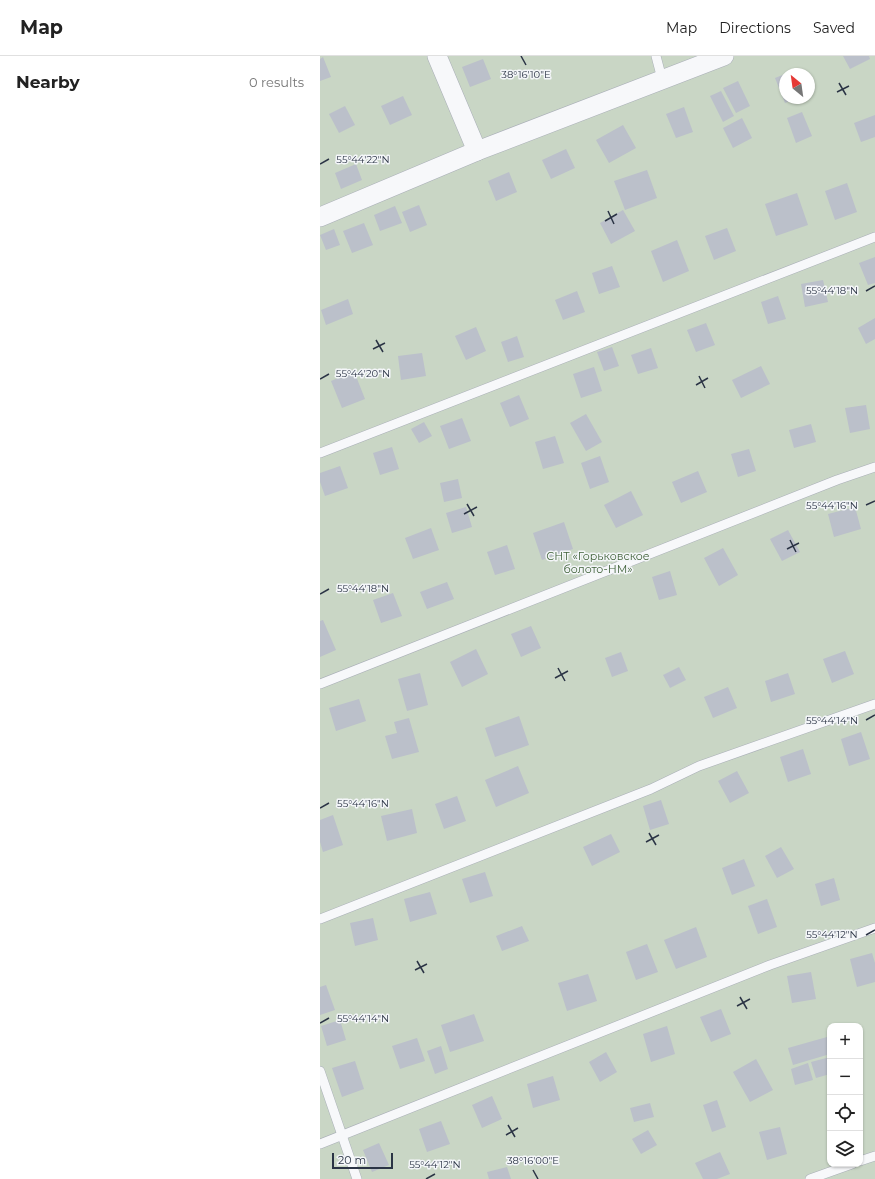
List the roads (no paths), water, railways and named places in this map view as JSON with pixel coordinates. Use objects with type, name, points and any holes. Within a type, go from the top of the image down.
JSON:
[{"type":"street","points":[[437,56],[477,151]]},
{"type":"street","points":[[320,217],[477,151],[724,56]]},
{"type":"lane","points":[[656,56],[662,79]]},
{"type":"lane","points":[[320,453],[875,237]]},
{"type":"lane","points":[[320,684],[837,480],[875,467]]},
{"type":"lane","points":[[320,920],[651,788],[700,766],[875,704]]},
{"type":"lane","points":[[320,1144],[770,965],[875,928]]},
{"type":"lane","points":[[320,1071],[356,1179]]},
{"type":"lane","points":[[863,1160],[875,1156]]},
{"type":"lane","points":[[810,1179],[844,1167]]},
{"type":"park label","name":"СНТ «Горьковское болото-НМ»","points":[[598,562]]}]
